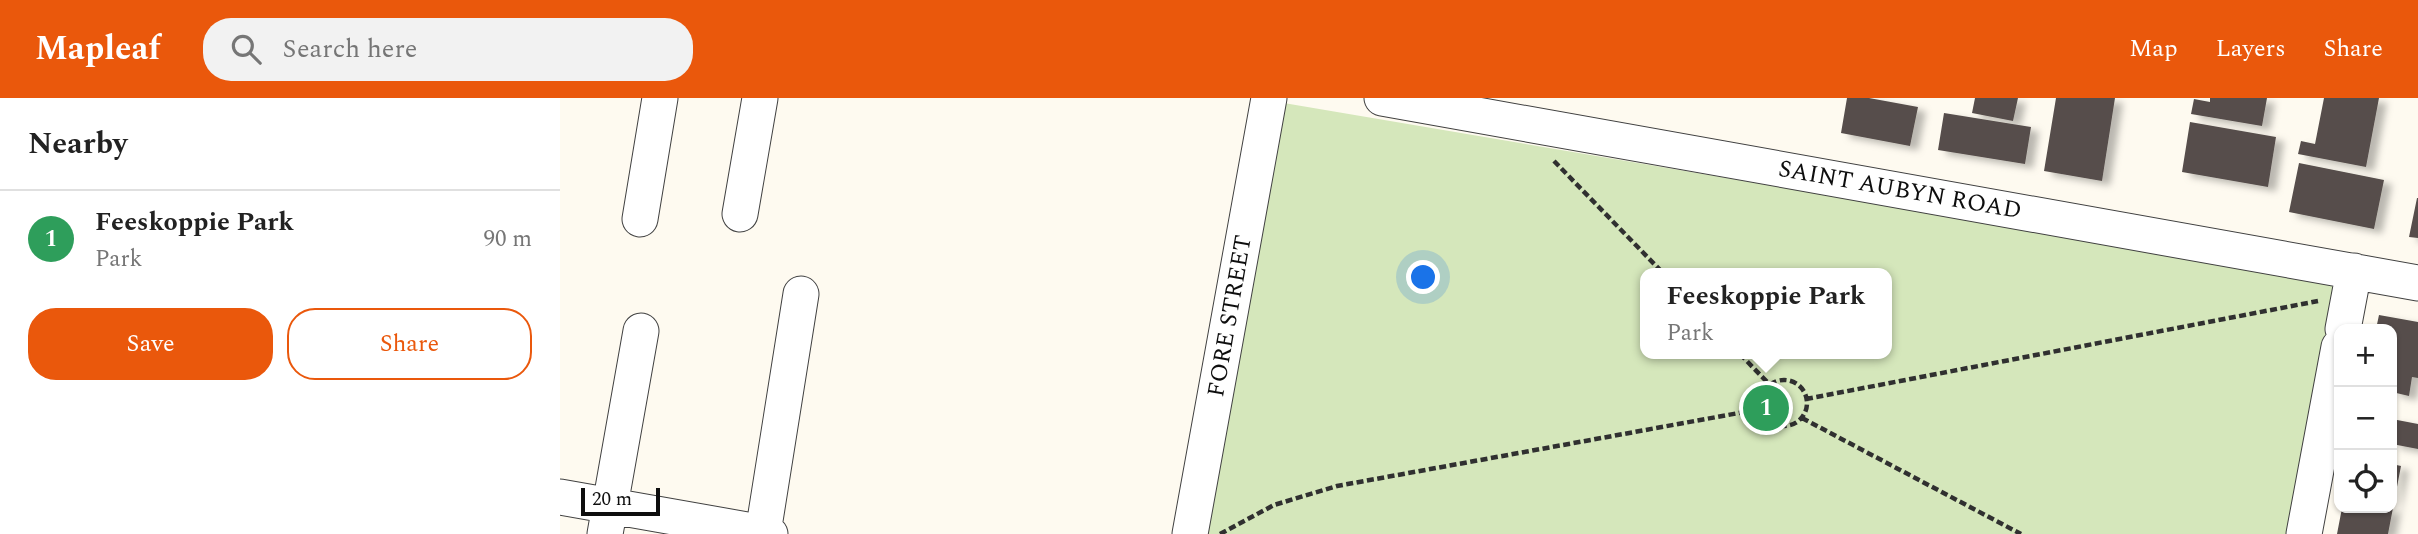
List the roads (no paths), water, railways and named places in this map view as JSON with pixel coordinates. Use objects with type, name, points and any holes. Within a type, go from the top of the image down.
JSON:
[{"type":"street","points":[[640,219],[660,98]]},
{"type":"street","points":[[740,214],[760,98]]},
{"type":"street","name":"FORE STREET","points":[[1190,534],[1269,98]]},
{"type":"street","name":"SAINT AUBYN ROAD","points":[[1382,98],[2351,283],[2418,283]]},
{"type":"street","points":[[2344,324],[2351,283]]},
{"type":"street","points":[[560,497],[608,520],[767,533],[801,294]]},
{"type":"street","points":[[608,520],[640,331]]},
{"type":"street","points":[[2304,534],[2334,374]]},
{"type":"place","name":"Feeskoppie Park","points":[[1766,408]]}]
